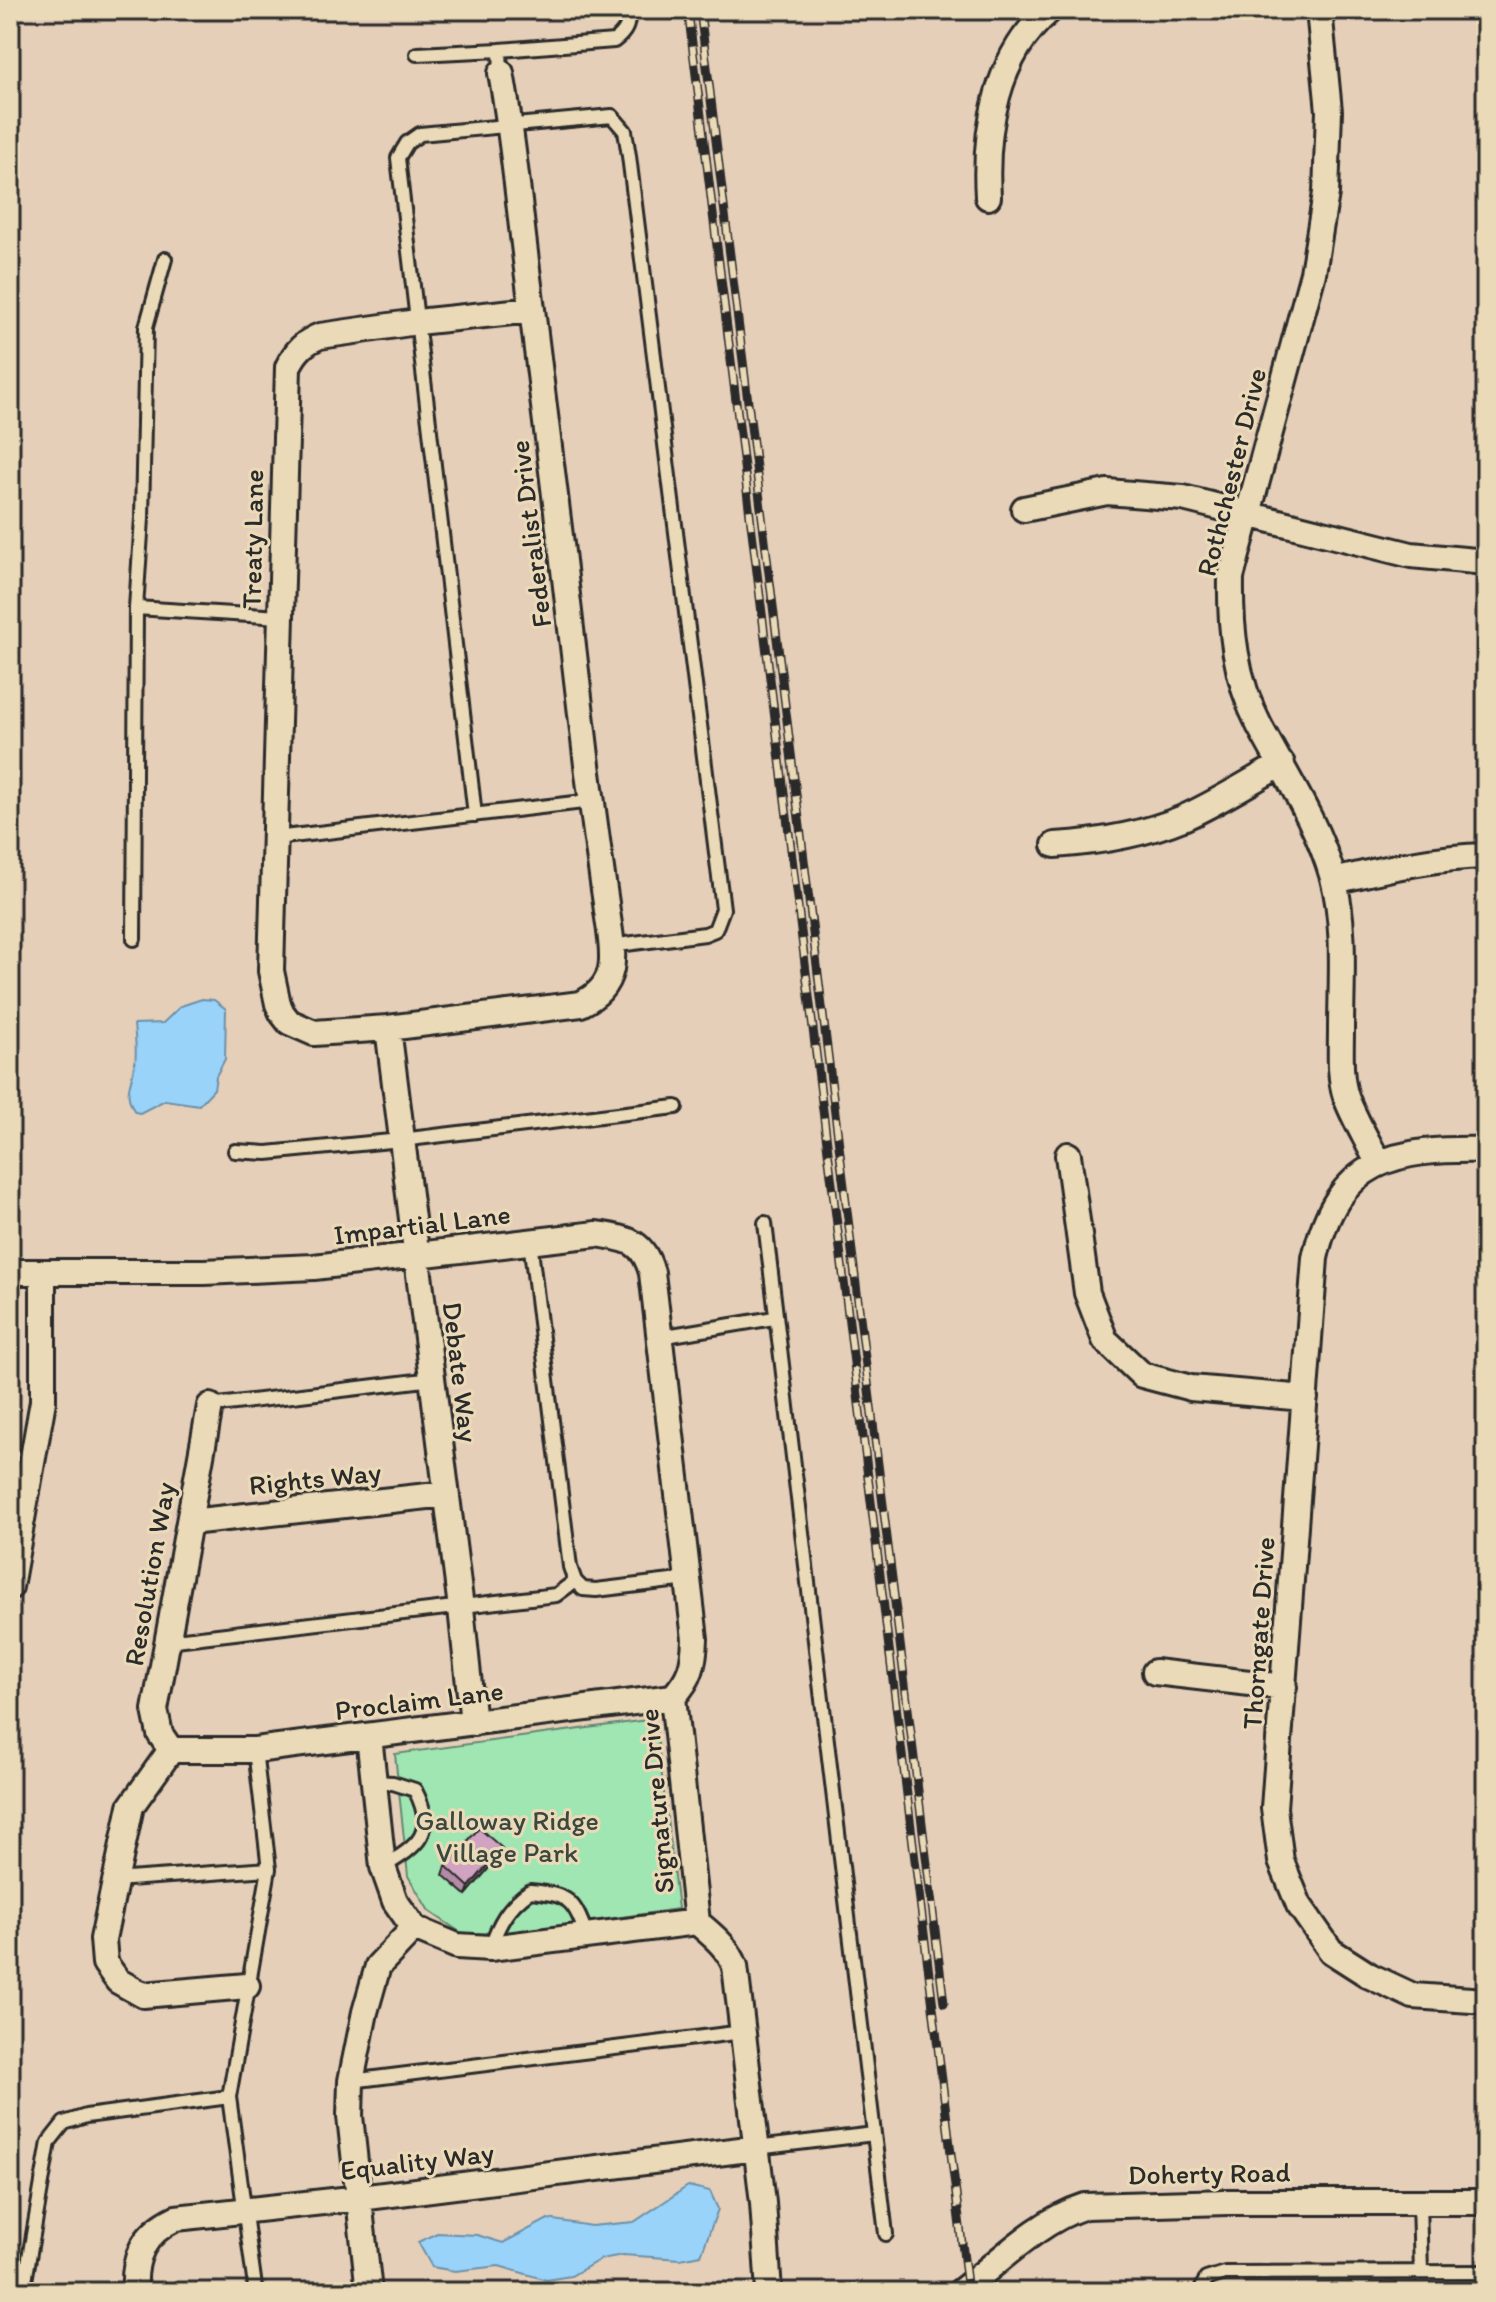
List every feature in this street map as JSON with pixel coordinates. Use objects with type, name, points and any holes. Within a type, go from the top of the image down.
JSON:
[{"type":"street","points":[[988,197],[987,176],[996,97],[1013,54],[1050,10]]},
{"type":"street","name":"Rothchester Drive","points":[[1319,10],[1329,111],[1326,193],[1313,273],[1231,577],[1230,613],[1234,651],[1258,722],[1321,841],[1334,881],[1341,944],[1341,1065],[1346,1096],[1378,1163]]},
{"type":"street","name":"Federalist Drive","points":[[388,1028],[581,1004],[605,987],[611,967],[511,124],[501,62]]},
{"type":"street","name":"Treaty Lane","points":[[388,1028],[314,1033],[298,1028],[289,1022],[278,1004],[271,971],[288,367],[300,348],[320,336],[532,310]]},
{"type":"street","points":[[1024,509],[1107,492],[1183,498],[1411,555],[1486,562]]},
{"type":"street","points":[[1055,845],[1096,843],[1144,832],[1184,817],[1282,764]]},
{"type":"street","points":[[1334,881],[1420,861],[1486,856]]},
{"type":"street","name":"Debate Way","points":[[388,1028],[473,1723]]},
{"type":"street","points":[[1378,1163],[1416,1152],[1486,1150]]},
{"type":"street","points":[[1068,1155],[1087,1293],[1105,1340],[1142,1375],[1191,1388],[1305,1398]]},
{"type":"street","name":"Thorngate Drive","points":[[1378,1163],[1345,1192],[1331,1210],[1315,1258],[1274,1808],[1281,1861],[1299,1905],[1331,1951],[1370,1976],[1413,1996],[1486,2001]]},
{"type":"street","name":"Impartial Lane","points":[[10,1272],[204,1272],[314,1267],[597,1234],[630,1240],[642,1250]]},
{"type":"street","name":"Signature Drive","points":[[642,1250],[652,1273],[695,1663],[686,1683],[673,1697],[697,1922],[730,1953],[735,1966],[769,2292]]},
{"type":"street","points":[[10,1587],[43,1401],[43,1272]]},
{"type":"street","name":"Resolution Way","points":[[171,1750],[160,1734],[155,1710],[210,1406]]},
{"type":"street","name":"Rights Way","points":[[190,1522],[446,1494]]},
{"type":"street","points":[[1155,1672],[1284,1687]]},
{"type":"street","name":"Proclaim Lane","points":[[171,1750],[255,1750],[673,1697]]},
{"type":"street","points":[[369,1736],[383,1867],[395,1901],[414,1928],[457,1946],[490,1948],[697,1922]]},
{"type":"street","points":[[171,1750],[131,1806],[103,1939],[105,1963],[118,1981],[143,1995],[247,1986]]},
{"type":"street","points":[[369,2292],[350,2116],[351,2081],[378,1966],[414,1928]]},
{"type":"street","name":"Equality Way","points":[[135,2292],[136,2268],[145,2242],[153,2231],[176,2218],[756,2148]]},
{"type":"street","name":"Doherty Road","points":[[960,2292],[1042,2228],[1069,2211],[1085,2206],[1486,2202]]},
{"type":"lane","points":[[417,54],[501,62],[614,41],[624,33],[629,22],[628,10]]},
{"type":"lane","points":[[475,815],[398,158],[407,143],[420,134],[612,116],[625,131],[723,909],[715,930],[705,934],[610,946]]},
{"type":"lane","points":[[134,939],[136,608],[142,518],[146,327],[165,259]]},
{"type":"lane","points":[[136,608],[280,617]]},
{"type":"lane","points":[[275,838],[592,801]]},
{"type":"lane","points":[[235,1151],[267,1153],[401,1140],[676,1107]]},
{"type":"lane","points":[[765,1223],[886,2234]]},
{"type":"lane","points":[[530,1241],[570,1567],[575,1581],[583,1589],[596,1590],[688,1579]]},
{"type":"lane","points":[[660,1337],[774,1318]]},
{"type":"lane","points":[[210,1406],[433,1379]]},
{"type":"lane","points":[[167,1641],[556,1595],[575,1581]]},
{"type":"lane","points":[[255,1750],[269,1869],[229,2097],[255,2287]]},
{"type":"lane","points":[[373,1782],[393,1783],[415,1790],[425,1810],[425,1833],[410,1850],[383,1867]]},
{"type":"lane","points":[[114,1880],[269,1869]]},
{"type":"lane","points":[[490,1948],[500,1921],[515,1901],[530,1891],[559,1894],[577,1908],[587,1936]]},
{"type":"lane","points":[[351,2081],[743,2032]]},
{"type":"lane","points":[[24,2287],[49,2142],[64,2123],[86,2116],[229,2097]]},
{"type":"lane","points":[[756,2148],[874,2134]]},
{"type":"lane","points":[[1419,2202],[1421,2272]]},
{"type":"lane","points":[[1200,2292],[1206,2279],[1225,2273],[1486,2272]]},
{"type":"green space","name":"Galloway Ridge Village Park","points":[[655,1719],[678,1909],[510,1933],[463,1934],[429,1911],[408,1876],[395,1754]]},
{"type":"water","points":[[202,999],[214,1000],[226,1009],[225,1059],[216,1076],[214,1089],[199,1105],[165,1100],[140,1113],[135,1112],[128,1093],[136,1058],[134,1024],[163,1023],[181,1006]]},
{"type":"water","points":[[688,2186],[710,2191],[718,2209],[701,2255],[680,2259],[623,2255],[601,2259],[571,2276],[546,2280],[499,2266],[455,2271],[432,2267],[418,2242],[437,2233],[477,2235],[503,2243],[548,2219],[591,2226],[634,2222]]},
{"type":"building","points":[[479,1828],[502,1848],[469,1887],[446,1866]]},
{"type":"railway","points":[[688,10],[968,2292]]},
{"type":"railway","points":[[700,10],[944,2003]]}]
